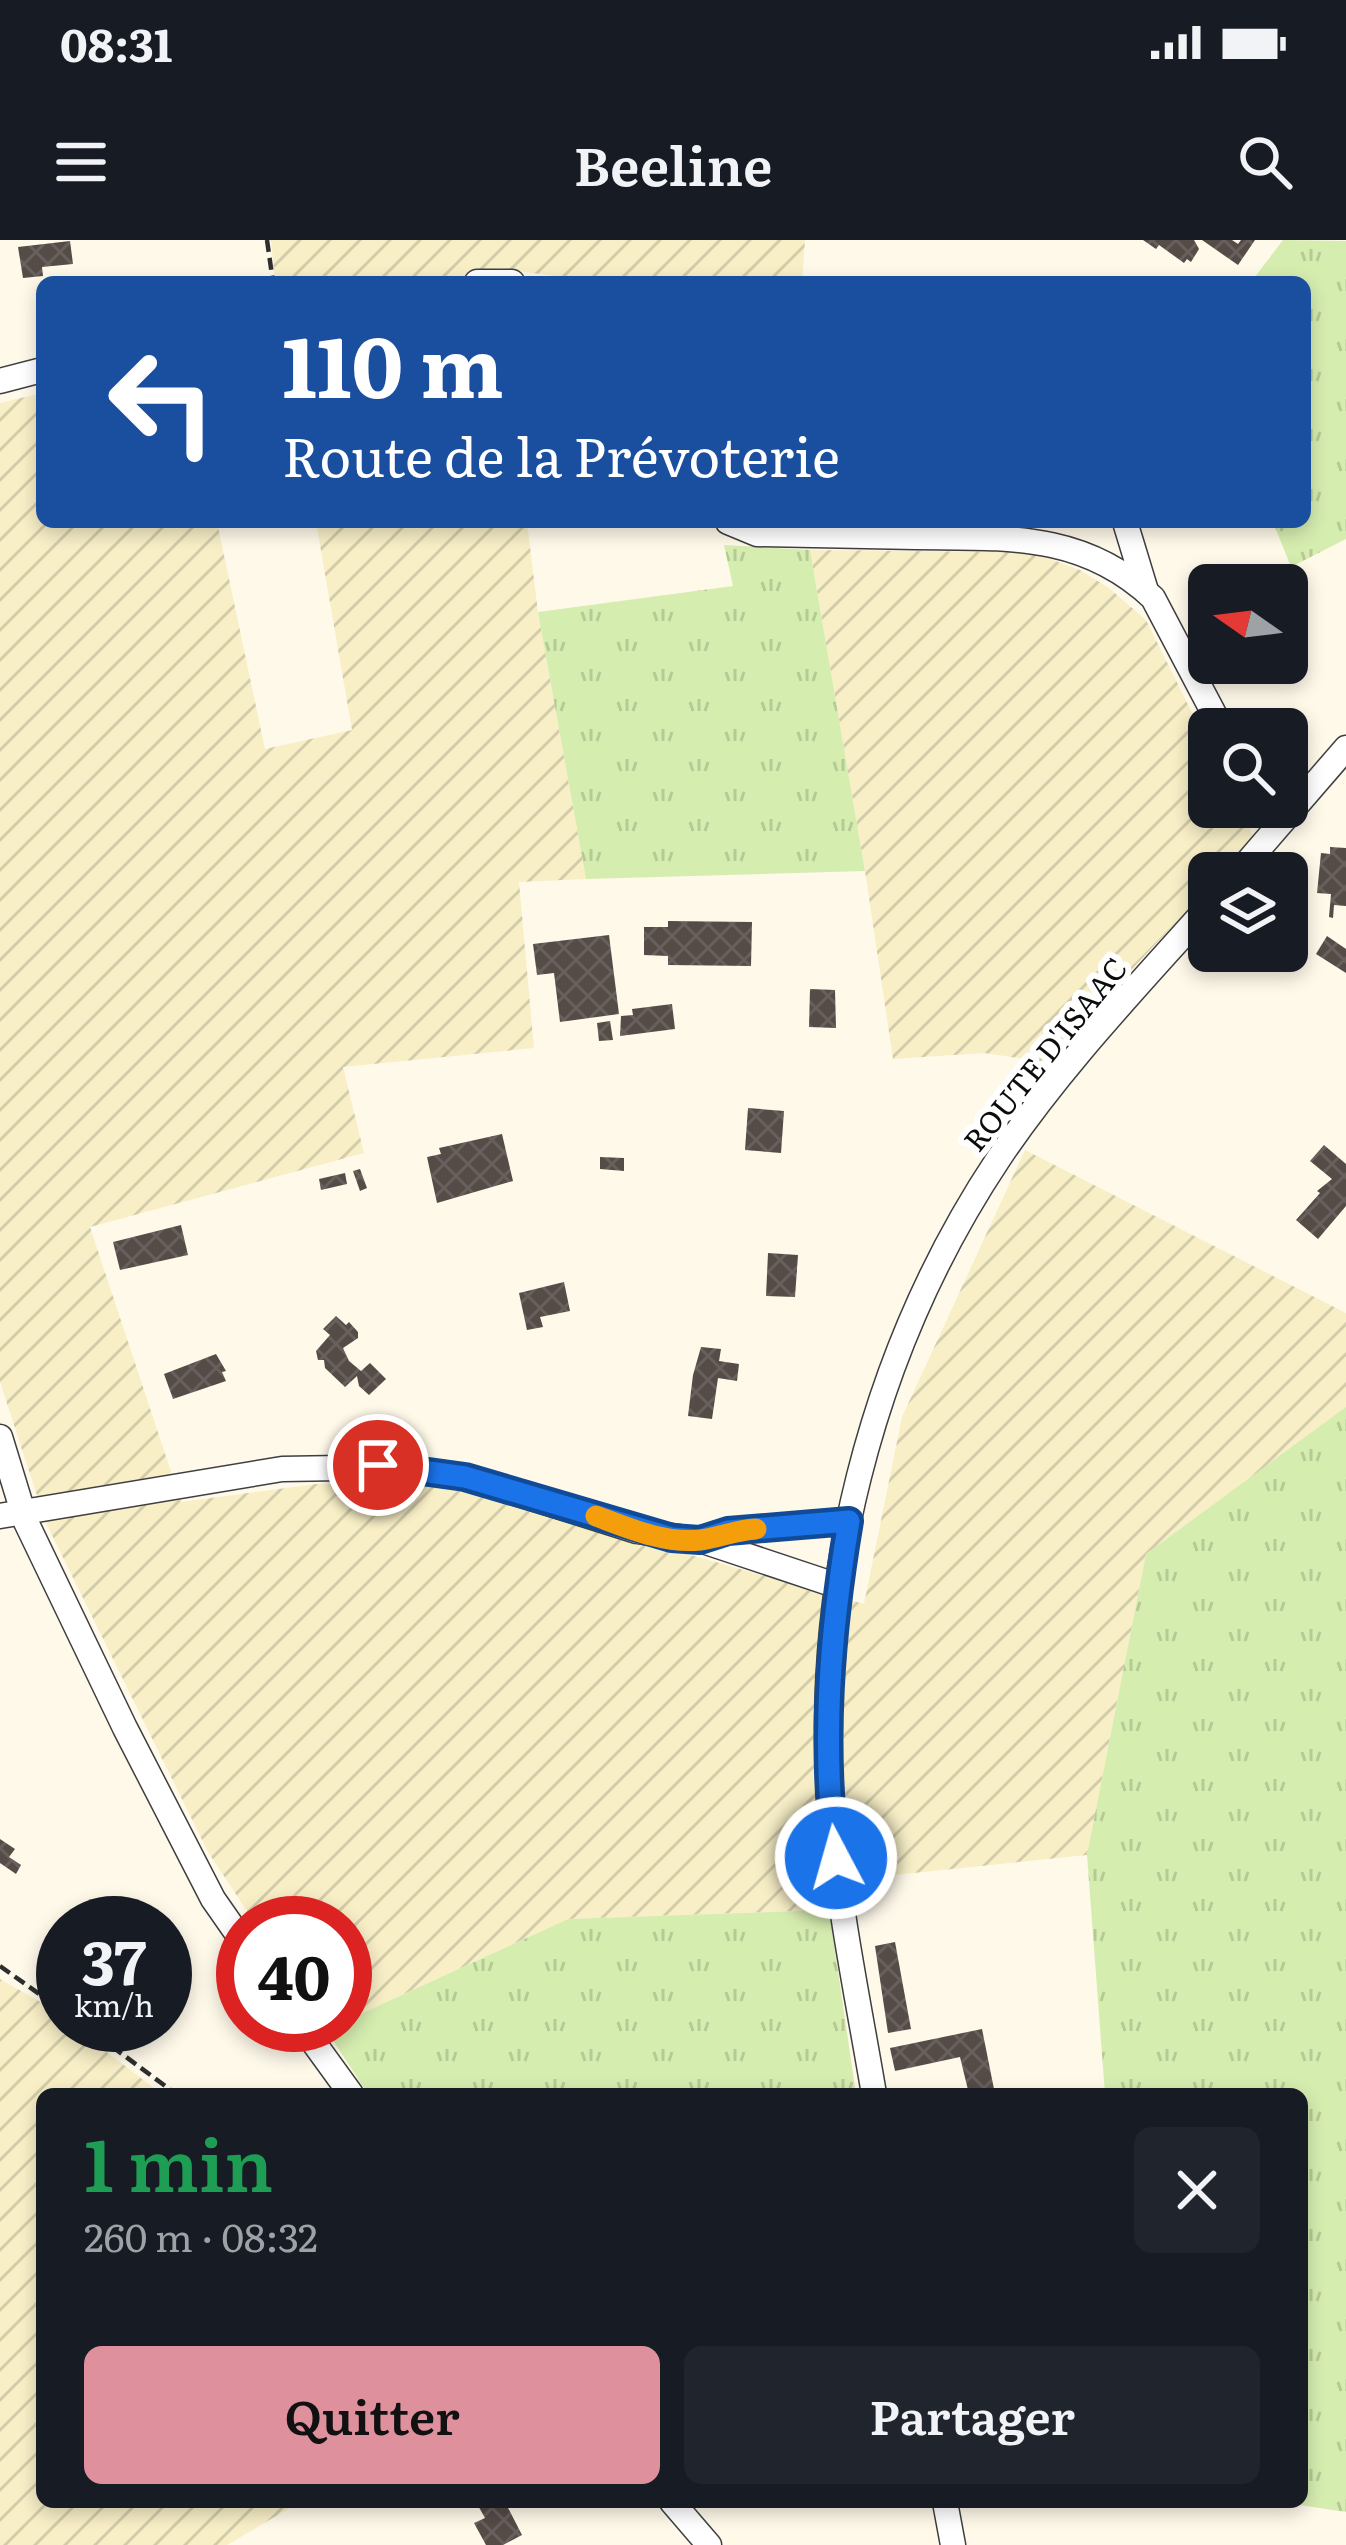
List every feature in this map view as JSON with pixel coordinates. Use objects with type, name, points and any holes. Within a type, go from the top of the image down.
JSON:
[{"type":"street","points":[[0,381],[36,372]]},
{"type":"street","points":[[742,528],[757,534],[1017,537],[1095,558],[1146,591]]},
{"type":"street","points":[[1127,528],[1146,591],[1210,708]]},
{"type":"street","points":[[1308,783],[1346,748]]},
{"type":"street","name":"ROUTE D'ISAAC","points":[[873,2088],[831,1823],[828,1700],[849,1521],[888,1381],[962,1217],[1040,1102],[1188,930]]},
{"type":"street","points":[[0,1437],[12,1514],[216,1903]]},
{"type":"street","points":[[12,1514],[281,1469],[378,1465],[465,1477],[638,1531],[700,1540],[838,1586]]},
{"type":"street","points":[[700,1540],[728,1531],[849,1521]]},
{"type":"street","points":[[321,2052],[347,2088]]},
{"type":"street","points":[[677,2508],[709,2545]]},
{"type":"street","points":[[946,2508],[953,2545]]},
{"type":"path","points":[[267,240],[272,276]]},
{"type":"path","points":[[0,1966],[36,1992]]},
{"type":"path","points":[[119,2052],[168,2088]]},
{"type":"shaded area","points":[[271,240],[805,240],[802,276],[554,276],[496,268],[497,276],[274,276]]},
{"type":"shaded area","points":[[36,394],[36,528],[218,528],[265,749],[352,730],[317,528],[528,528],[538,612],[586,879],[519,882],[534,1048],[343,1067],[364,1153],[90,1227],[181,1502],[316,1484],[447,1486],[864,1604],[902,1417],[1025,1150],[1346,1313],[1343,1413],[1146,1554],[1087,1855],[826,1882],[829,1910],[568,1919],[372,2009],[372,1896],[237,1896],[208,1852],[46,1523],[0,1382],[0,403]]},
{"type":"shaded area","points":[[810,550],[1031,552],[1080,570],[1109,588],[1146,620],[1190,708],[1188,828],[1249,828],[1254,838],[1241,852],[1188,852],[1188,909],[1045,1062],[984,1053],[893,1059]]},
{"type":"shaded area","points":[[0,1979],[36,1999],[36,2052],[107,2052],[154,2088],[36,2088],[36,2508],[290,2508],[227,2545],[0,2545]]},
{"type":"green space","points":[[1283,240],[1346,241],[1346,539],[1290,564],[1275,528],[1311,528],[1311,276],[1256,276]]},
{"type":"green space","points":[[724,545],[810,550],[865,871],[586,879],[538,612],[733,586]]},
{"type":"green space","points":[[1346,1407],[1346,2512],[1308,2506],[1308,2088],[1105,2088],[1087,1855],[1146,1554]]},
{"type":"green space","points":[[829,1910],[855,2088],[364,2088],[340,2052],[372,2052],[372,2009],[568,1919]]},
{"type":"building","points":[[1143,240],[1194,240],[1199,249],[1191,262],[1184,263]]},
{"type":"building","points":[[1202,240],[1238,244],[1255,240],[1238,265]]},
{"type":"building","points":[[70,241],[73,264],[42,267],[43,276],[23,278],[18,247]]},
{"type":"building","points":[[1330,847],[1346,848],[1346,906],[1334,905],[1333,918],[1329,917],[1331,894],[1317,893],[1321,853],[1330,854]]},
{"type":"building","points":[[668,921],[752,922],[751,966],[668,965],[668,956],[644,955],[644,927],[668,927]]},
{"type":"building","points":[[609,935],[619,1014],[560,1022],[554,973],[537,975],[533,944]]},
{"type":"building","points":[[1327,936],[1346,949],[1346,973],[1316,954]]},
{"type":"building","points":[[810,989],[835,990],[836,1028],[809,1027]]},
{"type":"building","points":[[672,1004],[675,1029],[620,1036],[621,1016],[633,1015],[632,1009]]},
{"type":"building","points":[[610,1021],[613,1040],[599,1041],[597,1023]]},
{"type":"building","points":[[748,1108],[784,1111],[781,1153],[745,1150]]},
{"type":"building","points":[[502,1134],[513,1181],[437,1203],[427,1157],[441,1154],[439,1148]]},
{"type":"building","points":[[1324,1145],[1346,1164],[1346,1206],[1318,1239],[1296,1220],[1332,1179],[1310,1161]]},
{"type":"building","points":[[600,1157],[624,1158],[624,1171],[600,1169]]},
{"type":"building","points":[[360,1169],[367,1188],[360,1191],[353,1171]]},
{"type":"building","points":[[345,1173],[347,1184],[321,1190],[319,1179]]},
{"type":"building","points":[[181,1225],[188,1255],[120,1270],[113,1242]]},
{"type":"building","points":[[768,1253],[798,1255],[795,1297],[766,1296]]},
{"type":"building","points":[[564,1282],[570,1311],[540,1317],[543,1327],[527,1330],[519,1293]]},
{"type":"building","points":[[336,1316],[358,1332],[358,1338],[343,1348],[349,1361],[361,1371],[370,1363],[386,1379],[369,1395],[359,1386],[357,1376],[345,1387],[325,1368],[324,1360],[318,1360],[316,1351],[330,1335],[323,1329]]},
{"type":"building","points":[[701,1347],[721,1349],[719,1361],[739,1364],[737,1381],[718,1378],[712,1419],[688,1416]]},
{"type":"building","points":[[216,1354],[226,1381],[173,1399],[164,1374]]},
{"type":"building","points":[[0,1839],[15,1849],[9,1857],[21,1865],[16,1874],[0,1863]]},
{"type":"building","points":[[895,1942],[911,2029],[888,2033],[875,1946]]},
{"type":"building","points":[[982,2029],[994,2088],[968,2088],[960,2057],[895,2071],[890,2048]]},
{"type":"building","points":[[479,2508],[508,2508],[522,2535],[503,2545],[486,2545],[474,2523],[485,2518]]},
{"type":"slow traffic","points":[[596,1516],[672,1538],[700,1540],[756,1529]]},
{"type":"route","points":[[378,1465],[465,1477],[672,1538],[700,1540],[728,1531],[849,1521],[833,1624],[828,1700],[836,1858]]}]
